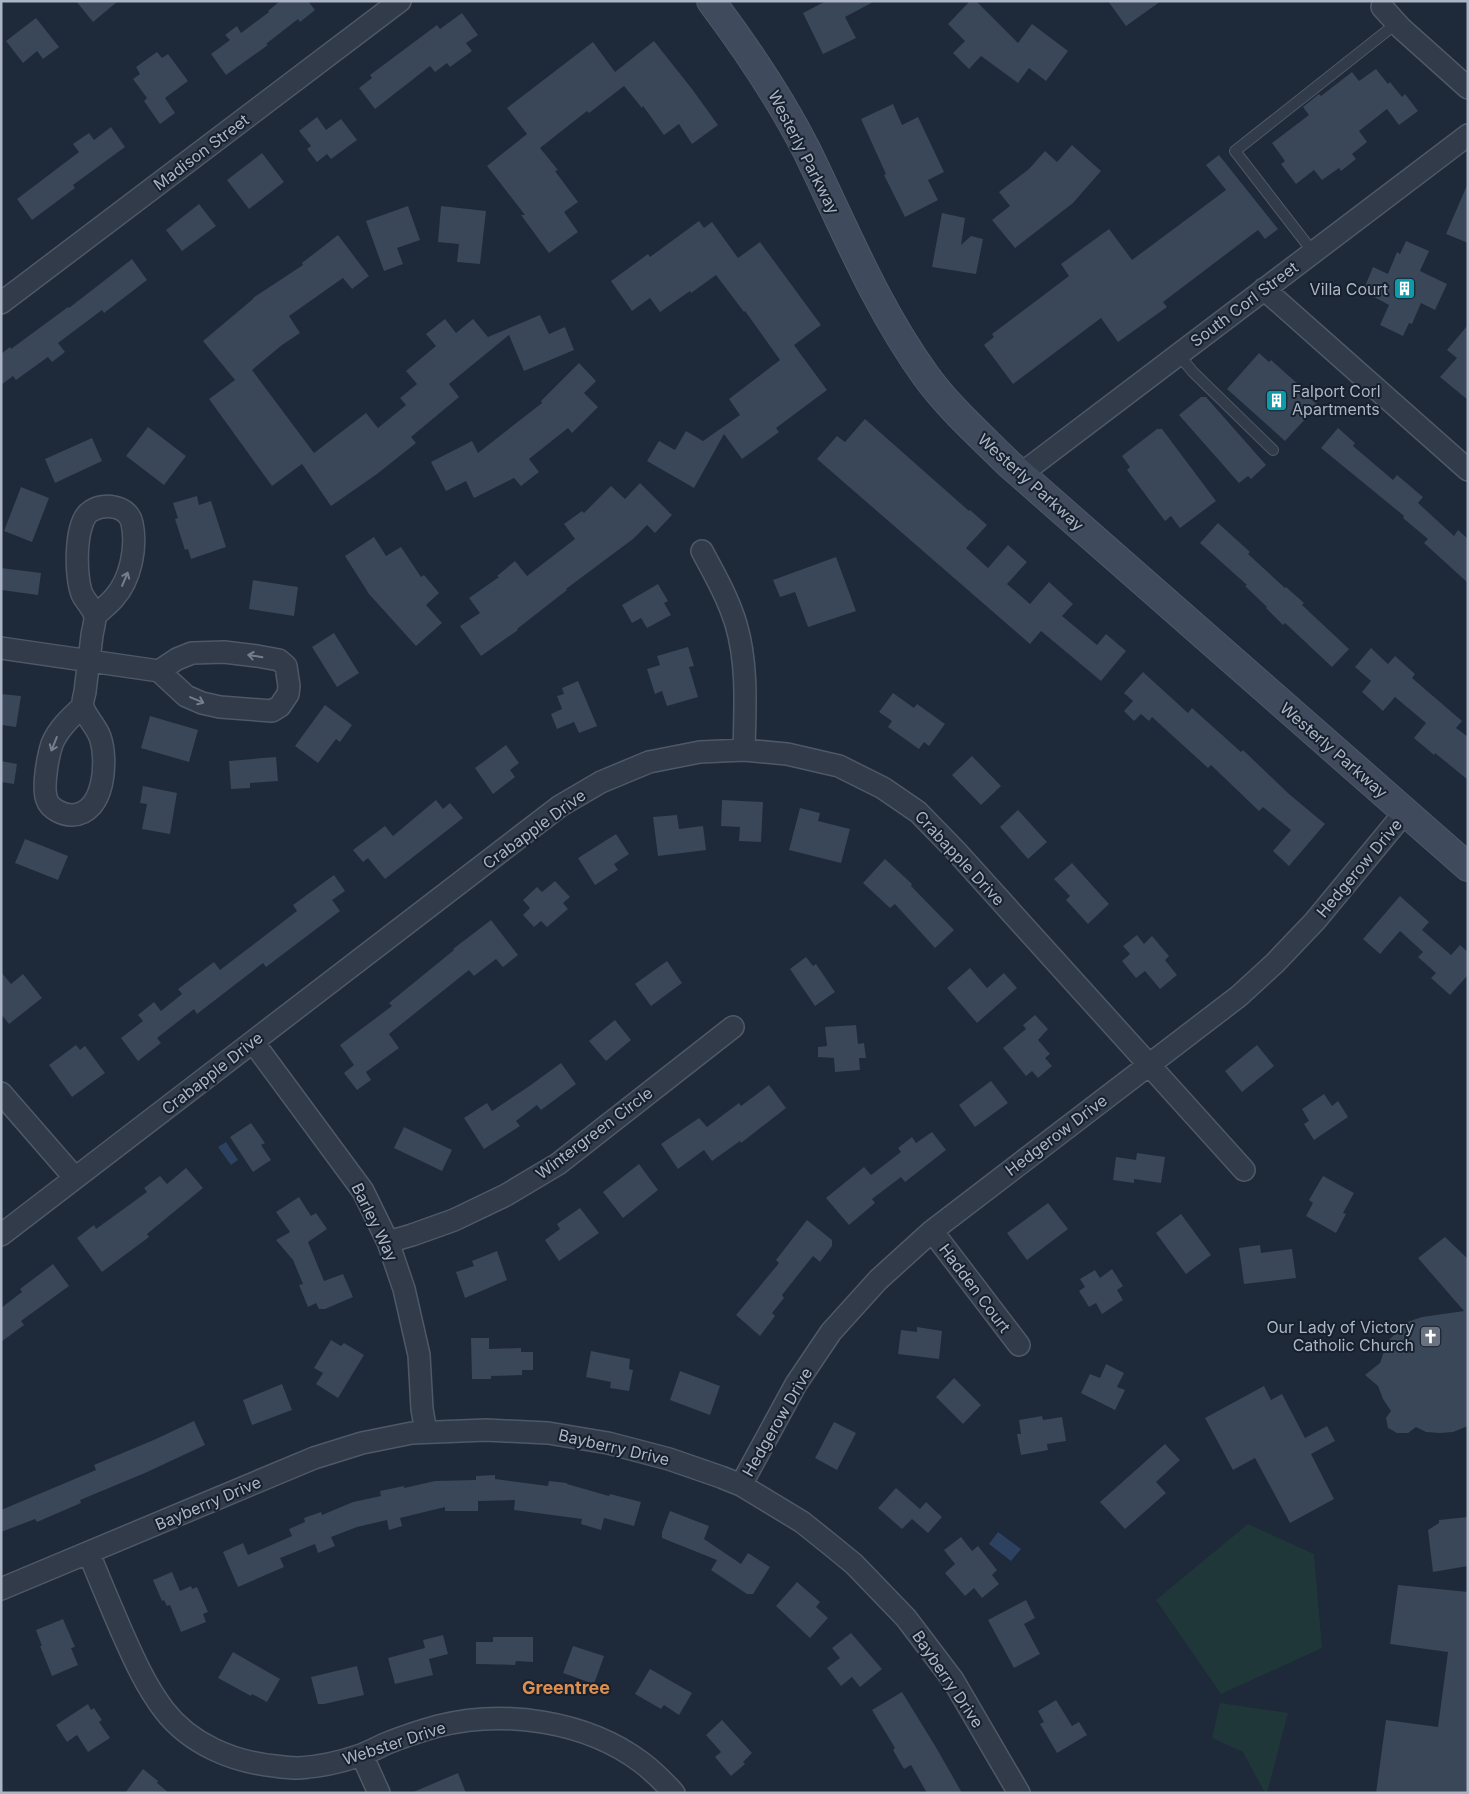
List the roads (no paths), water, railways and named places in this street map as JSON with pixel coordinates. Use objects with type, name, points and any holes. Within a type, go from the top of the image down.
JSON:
[{"type":"main road","name":"Westerly Parkway","points":[[711,1],[748,52],[782,106],[807,151],[867,278],[912,356],[946,401],[1021,474],[1468,867]]},
{"type":"street","name":"Madison Street","points":[[1,303],[400,1]]},
{"type":"street","points":[[1381,4],[1397,23],[1468,88]]},
{"type":"street","name":"South Corl Street","points":[[1021,474],[1468,135]]},
{"type":"street","points":[[1264,289],[1468,470]]},
{"type":"street","points":[[83,706],[95,616],[115,597],[125,583],[132,562],[134,532],[131,518],[122,510],[113,506],[100,507],[89,512],[83,521],[80,535],[77,562],[78,582],[82,594],[95,616]]},
{"type":"street","points":[[702,552],[727,601],[736,625],[744,663],[744,750]]},
{"type":"street","points":[[1,648],[159,671],[186,696],[202,703],[220,707],[272,711],[280,706],[288,694],[289,686],[286,666],[279,660],[257,656],[209,651],[192,653],[177,659],[159,671]]},
{"type":"street","name":"Crabapple Drive","points":[[1,1235],[560,806],[601,782],[649,762],[700,752],[744,750],[787,754],[839,766],[883,788],[918,812],[1150,1064],[1244,1170]]},
{"type":"street","name":"Hedgerow Drive","points":[[741,1485],[796,1384],[831,1332],[878,1280],[932,1231],[1239,996],[1275,963],[1315,921],[1405,812]]},
{"type":"street","name":"Wintergreen Circle","points":[[388,1242],[454,1220],[506,1195],[558,1164],[733,1027]]},
{"type":"street","name":"Barley Way","points":[[253,1042],[363,1191],[388,1242],[404,1289],[419,1355],[426,1432]]},
{"type":"street","points":[[1,1093],[75,1178]]},
{"type":"street","name":"Hadden Court","points":[[932,1231],[1019,1345]]},
{"type":"street","name":"Bayberry Drive","points":[[1,1589],[314,1458],[362,1443],[426,1432],[486,1430],[548,1433],[608,1443],[669,1459],[741,1485],[802,1522],[840,1552],[906,1618],[953,1680],[1019,1793]]},
{"type":"street","name":"Webster Drive","points":[[89,1553],[134,1659],[148,1687],[164,1711],[184,1731],[230,1757],[261,1765],[297,1768],[342,1761],[362,1755],[403,1737],[439,1726],[477,1719],[523,1719],[582,1731],[609,1744],[640,1762],[674,1793]]},
{"type":"street","points":[[362,1755],[379,1793]]},
{"type":"lane","points":[[1313,252],[1235,151],[1397,23]]},
{"type":"lane","points":[[1178,354],[1193,372],[1273,450]]},
{"type":"water","points":[[226,1142],[238,1160],[231,1165],[218,1147]]},
{"type":"water","points":[[998,1532],[1021,1549],[1011,1561],[989,1544]]},
{"type":"place","name":"Villa Court","points":[[1404,289]]},
{"type":"place","name":"Falport Corl Apartments","points":[[1276,400]]},
{"type":"place","name":"Our Lady of Victory Catholic Church","points":[[1430,1336]]},
{"type":"district","name":"Greentree","points":[[566,1688]]}]
